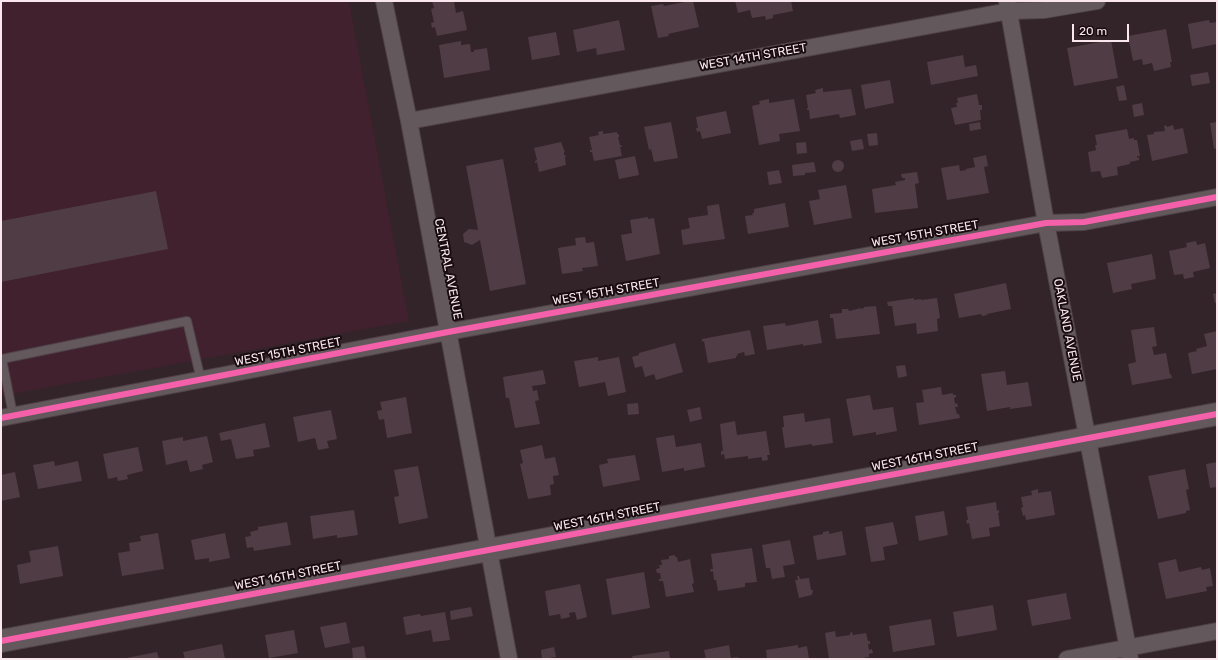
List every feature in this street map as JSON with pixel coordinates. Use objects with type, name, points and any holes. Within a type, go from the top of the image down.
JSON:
[{"type":"street","name":"CENTRAL AVENUE","points":[[384,1],[409,120],[509,659]]},
{"type":"street","name":"WEST 14TH STREET","points":[[409,120],[1008,6],[1044,10],[1097,1]]},
{"type":"street","name":"OAKLAND AVENUE","points":[[1008,6],[1046,223],[1128,653]]},
{"type":"street","name":"WEST 15TH STREET","points":[[7,416],[448,332],[1046,223],[1084,222],[1217,197]]},
{"type":"street","name":"WEST 16TH STREET","points":[[1,641],[1217,414]]},
{"type":"street","points":[[1067,659],[1128,653],[1217,631]]},
{"type":"lane","points":[[7,416],[2,359],[188,321],[201,380]]},
{"type":"shaded area","points":[[1,1],[349,1],[409,321],[1,396]]},
{"type":"building","points":[[432,1],[454,1],[456,13],[463,11],[467,30],[437,36],[435,27],[432,28],[431,23],[434,22],[431,9],[434,8]]},
{"type":"building","points":[[693,1],[699,27],[668,34],[669,36],[658,38],[651,6],[663,4],[664,6]]},
{"type":"building","points":[[735,1],[791,1],[793,11],[773,15],[773,18],[766,20],[765,16],[752,18],[750,10],[738,13]]},
{"type":"building","points":[[619,20],[625,50],[597,55],[596,48],[577,52],[573,30]]},
{"type":"building","points":[[1209,20],[1210,23],[1217,22],[1217,44],[1192,49],[1188,24]]},
{"type":"building","points":[[1166,29],[1172,62],[1170,62],[1171,67],[1154,71],[1152,63],[1143,65],[1142,59],[1133,61],[1128,36]]},
{"type":"building","points":[[556,32],[560,55],[532,60],[528,37]]},
{"type":"building","points":[[1111,40],[1118,78],[1074,86],[1067,48]]},
{"type":"building","points":[[461,41],[461,45],[470,44],[471,52],[474,52],[474,50],[487,48],[490,70],[444,78],[439,45]]},
{"type":"building","points":[[963,55],[965,67],[976,65],[978,76],[931,85],[927,62]]},
{"type":"building","points":[[1208,72],[1210,83],[1192,86],[1190,75]]},
{"type":"building","points":[[890,80],[894,103],[865,109],[861,85]]},
{"type":"building","points":[[1124,85],[1127,100],[1119,101],[1116,87]]},
{"type":"building","points":[[823,88],[823,92],[851,89],[856,115],[840,118],[839,114],[810,119],[809,110],[807,110],[806,95],[816,93],[815,90]]},
{"type":"building","points":[[977,94],[979,105],[982,105],[982,110],[980,110],[981,120],[955,125],[951,108],[957,107],[957,98]]},
{"type":"building","points":[[769,99],[769,103],[794,99],[800,131],[779,134],[780,141],[759,145],[752,106],[760,104],[759,101]]},
{"type":"building","points":[[1142,103],[1144,115],[1134,117],[1132,105]]},
{"type":"building","points":[[726,111],[731,133],[702,139],[700,131],[697,132],[696,128],[698,128],[696,117]]},
{"type":"building","points":[[671,122],[678,158],[654,162],[651,149],[649,150],[644,127]]},
{"type":"building","points":[[980,122],[981,129],[970,131],[969,124]]},
{"type":"building","points":[[1217,122],[1217,148],[1214,149],[1210,123]]},
{"type":"building","points":[[1166,125],[1167,127],[1173,125],[1174,130],[1183,128],[1188,153],[1152,161],[1147,135],[1154,134],[1154,132],[1165,131],[1164,126]]},
{"type":"building","points":[[1127,129],[1129,139],[1134,138],[1134,140],[1137,140],[1140,156],[1137,156],[1137,158],[1139,157],[1139,160],[1117,167],[1118,175],[1102,178],[1100,171],[1091,172],[1088,152],[1096,150],[1095,145],[1097,145],[1095,135]]},
{"type":"building","points":[[603,131],[603,134],[617,132],[617,134],[619,134],[618,137],[622,147],[620,147],[622,156],[594,161],[592,152],[590,152],[590,150],[592,150],[589,137],[599,135],[598,132]]},
{"type":"building","points":[[877,133],[878,145],[869,146],[867,134]]},
{"type":"building","points":[[862,139],[864,149],[852,151],[850,141]]},
{"type":"building","points":[[561,142],[565,152],[564,155],[566,157],[566,165],[539,172],[537,162],[535,163],[537,160],[534,148]]},
{"type":"building","points":[[806,142],[807,153],[797,154],[796,143]]},
{"type":"building","points":[[986,155],[988,166],[984,167],[989,193],[947,200],[941,168],[959,165],[960,171],[966,170],[975,167],[973,158]]},
{"type":"building","points":[[635,156],[639,175],[619,179],[615,160]]},
{"type":"building","points":[[503,159],[526,284],[490,291],[480,240],[472,245],[464,242],[463,234],[469,229],[478,230],[466,166]]},
{"type":"building","points":[[836,160],[840,160],[844,166],[840,172],[836,172],[832,168],[832,164]]},
{"type":"building","points":[[814,162],[816,172],[793,176],[792,165]]},
{"type":"building","points":[[779,170],[782,183],[769,185],[767,172]]},
{"type":"building","points":[[917,172],[919,183],[915,184],[918,208],[875,213],[872,189],[896,185],[895,182],[905,180],[905,178],[902,178],[901,174]]},
{"type":"building","points":[[846,185],[852,218],[814,225],[809,201],[820,199],[818,190]]},
{"type":"building","points":[[156,191],[168,249],[1,282],[1,221]]},
{"type":"building","points":[[785,203],[789,227],[748,234],[745,216],[753,215],[752,213],[754,213],[754,209]]},
{"type":"building","points":[[719,204],[725,239],[683,245],[681,230],[690,228],[688,218],[708,215],[707,206]]},
{"type":"building","points":[[648,217],[648,219],[654,218],[660,254],[626,261],[621,235],[632,233],[630,220]]},
{"type":"building","points":[[585,237],[586,243],[594,242],[598,266],[582,268],[583,271],[562,274],[558,248],[576,245],[575,238]]},
{"type":"building","points":[[1196,241],[1197,245],[1205,243],[1210,268],[1193,272],[1194,277],[1184,279],[1183,274],[1174,275],[1169,251],[1187,247],[1186,243]]},
{"type":"building","points":[[1152,254],[1156,279],[1131,284],[1132,289],[1113,293],[1107,263]]},
{"type":"building","points":[[1006,283],[1011,309],[987,314],[988,315],[982,316],[981,314],[959,318],[954,294]]},
{"type":"building","points":[[1217,293],[1217,303],[1215,303],[1213,294]]},
{"type":"building","points":[[914,298],[914,300],[921,300],[937,298],[940,318],[937,319],[938,331],[917,334],[916,323],[895,326],[892,306],[888,306],[887,302]]},
{"type":"building","points":[[876,306],[880,334],[836,339],[833,318],[830,318],[830,314],[842,313],[842,309],[848,309],[849,311],[864,307]]},
{"type":"building","points":[[818,320],[822,343],[803,346],[803,344],[767,350],[763,326],[785,323],[786,326]]},
{"type":"building","points":[[1154,327],[1157,346],[1152,347],[1154,355],[1166,353],[1170,375],[1171,374],[1172,378],[1132,385],[1128,364],[1136,362],[1131,330]]},
{"type":"building","points":[[750,330],[755,354],[745,356],[744,352],[737,354],[738,356],[736,356],[736,358],[708,363],[704,341],[702,342],[702,339]]},
{"type":"building","points":[[1217,331],[1217,369],[1192,374],[1188,353],[1197,351],[1196,349],[1207,346],[1204,334]]},
{"type":"building","points":[[675,343],[683,372],[656,380],[654,374],[645,377],[642,366],[635,368],[632,357],[639,355],[639,353]]},
{"type":"building","points":[[598,357],[598,361],[619,357],[626,392],[608,396],[605,382],[579,387],[574,361]]},
{"type":"building","points":[[905,365],[907,376],[898,378],[896,366]]},
{"type":"building","points":[[543,370],[546,384],[532,386],[533,391],[537,390],[539,400],[535,401],[540,424],[515,428],[509,398],[506,398],[503,377]]},
{"type":"building","points":[[1005,371],[1007,385],[1028,382],[1032,406],[1010,409],[1010,407],[987,411],[981,374]]},
{"type":"building","points":[[941,387],[942,395],[953,393],[953,395],[956,395],[954,398],[955,404],[957,403],[958,407],[955,407],[960,418],[919,425],[916,403],[924,402],[922,390]]},
{"type":"building","points":[[870,395],[873,410],[893,407],[897,431],[876,435],[876,432],[853,436],[846,399]]},
{"type":"building","points":[[406,397],[412,433],[387,438],[384,419],[379,420],[377,411],[382,410],[380,402]]},
{"type":"building","points":[[638,403],[639,414],[628,415],[627,404]]},
{"type":"building","points":[[700,407],[702,419],[690,422],[687,410]]},
{"type":"building","points":[[331,410],[337,439],[327,441],[329,448],[318,450],[315,438],[298,442],[293,417]]},
{"type":"building","points":[[804,413],[805,422],[830,418],[833,443],[785,448],[782,427],[784,427],[783,416]]},
{"type":"building","points":[[735,421],[737,435],[766,431],[770,455],[767,455],[768,460],[762,461],[762,457],[748,459],[748,456],[725,459],[724,454],[721,455],[721,451],[723,451],[720,424]]},
{"type":"building","points":[[265,423],[270,447],[253,450],[254,456],[236,459],[231,439],[221,441],[219,433]]},
{"type":"building","points":[[674,435],[676,447],[701,443],[705,467],[684,471],[684,468],[662,472],[656,438]]},
{"type":"building","points":[[207,436],[213,462],[202,465],[203,469],[190,472],[187,460],[166,465],[162,441],[183,437],[183,441]]},
{"type":"building","points":[[542,445],[545,459],[555,457],[559,475],[553,476],[554,484],[550,485],[551,495],[528,499],[520,464],[523,463],[520,450]]},
{"type":"building","points":[[138,447],[143,471],[127,475],[128,479],[118,481],[117,477],[108,479],[103,454]]},
{"type":"building","points":[[635,455],[640,480],[603,487],[599,465],[608,463],[607,459]]},
{"type":"building","points":[[54,461],[55,466],[78,461],[82,481],[38,489],[33,465]]},
{"type":"building","points":[[1217,462],[1217,487],[1210,488],[1206,464]]},
{"type":"building","points":[[418,466],[428,518],[399,524],[394,497],[399,496],[394,470]]},
{"type":"building","points":[[1185,469],[1189,489],[1186,490],[1190,510],[1186,511],[1186,513],[1158,519],[1148,476]]},
{"type":"building","points":[[15,472],[20,497],[1,501],[1,475]]},
{"type":"building","points":[[1038,489],[1038,493],[1051,491],[1055,515],[1026,520],[1025,515],[1023,516],[1021,508],[1023,507],[1021,497],[1032,495],[1031,491]]},
{"type":"building","points":[[996,502],[997,511],[999,510],[1000,526],[989,528],[990,536],[972,539],[969,523],[967,524],[966,520],[968,520],[966,507]]},
{"type":"building","points":[[354,510],[358,535],[337,538],[337,535],[313,539],[310,516]]},
{"type":"building","points":[[944,511],[948,535],[919,541],[915,516]]},
{"type":"building","points":[[287,522],[291,545],[254,551],[253,547],[247,548],[245,537],[251,536],[250,532],[258,530],[258,527]]},
{"type":"building","points":[[893,522],[898,544],[883,547],[885,560],[871,562],[865,527]]},
{"type":"building","points":[[829,531],[829,534],[842,531],[846,555],[817,560],[813,536]]},
{"type":"building","points":[[158,533],[164,569],[122,576],[118,553],[130,551],[129,543],[141,541],[140,536]]},
{"type":"building","points":[[225,533],[230,558],[209,562],[209,558],[195,560],[191,540]]},
{"type":"building","points":[[790,540],[795,564],[783,566],[785,577],[772,579],[770,568],[766,568],[762,545]]},
{"type":"building","points":[[58,546],[63,576],[20,584],[17,565],[31,562],[29,551]]},
{"type":"building","points":[[752,548],[757,582],[745,583],[745,587],[718,591],[716,580],[714,580],[713,571],[711,572],[710,569],[713,569],[711,554]]},
{"type":"building","points":[[675,555],[678,562],[690,559],[694,592],[666,597],[663,581],[659,581],[659,579],[661,579],[660,573],[657,573],[656,569],[660,568],[659,565],[662,565],[661,560],[669,559],[669,556]]},
{"type":"building","points":[[1176,559],[1179,572],[1201,567],[1202,570],[1210,568],[1213,586],[1206,587],[1207,591],[1166,599],[1158,563]]},
{"type":"building","points":[[644,572],[650,608],[612,615],[606,579]]},
{"type":"building","points":[[797,576],[799,576],[800,579],[809,578],[811,590],[813,590],[812,595],[799,598],[795,580],[798,580]]},
{"type":"building","points":[[580,584],[587,617],[577,620],[575,612],[569,613],[570,617],[561,619],[560,614],[549,616],[545,591]]},
{"type":"building","points":[[1066,593],[1071,619],[1032,626],[1027,600]]},
{"type":"building","points":[[993,605],[997,630],[957,637],[953,612]]},
{"type":"building","points":[[471,607],[473,616],[451,620],[450,611]]},
{"type":"building","points":[[445,612],[450,640],[433,642],[431,630],[406,635],[403,617]]},
{"type":"building","points":[[931,619],[935,645],[893,652],[889,626]]},
{"type":"building","points":[[346,622],[350,643],[325,648],[320,627]]},
{"type":"building","points":[[294,630],[298,653],[269,658],[265,635]]},
{"type":"building","points":[[835,631],[836,637],[850,635],[852,632],[853,635],[866,633],[868,641],[870,641],[870,644],[868,644],[869,650],[872,649],[873,653],[869,654],[869,657],[855,659],[829,659],[825,633]]},
{"type":"building","points":[[222,644],[225,659],[185,659],[183,652]]},
{"type":"building","points":[[729,645],[731,658],[738,657],[738,659],[706,659],[704,650]]},
{"type":"building","points":[[798,645],[798,648],[807,646],[809,659],[767,659],[766,650]]},
{"type":"building","points":[[364,646],[366,659],[353,659],[352,648]]},
{"type":"building","points":[[554,647],[556,657],[542,659],[541,650]]},
{"type":"building","points":[[669,651],[670,659],[633,659],[632,656]]},
{"type":"building","points":[[157,652],[159,659],[126,659],[126,658]]},
{"type":"cycle path","points":[[1,418],[448,332],[1046,223],[1084,222],[1217,197]]},
{"type":"cycle path","points":[[1,641],[1217,414]]}]
